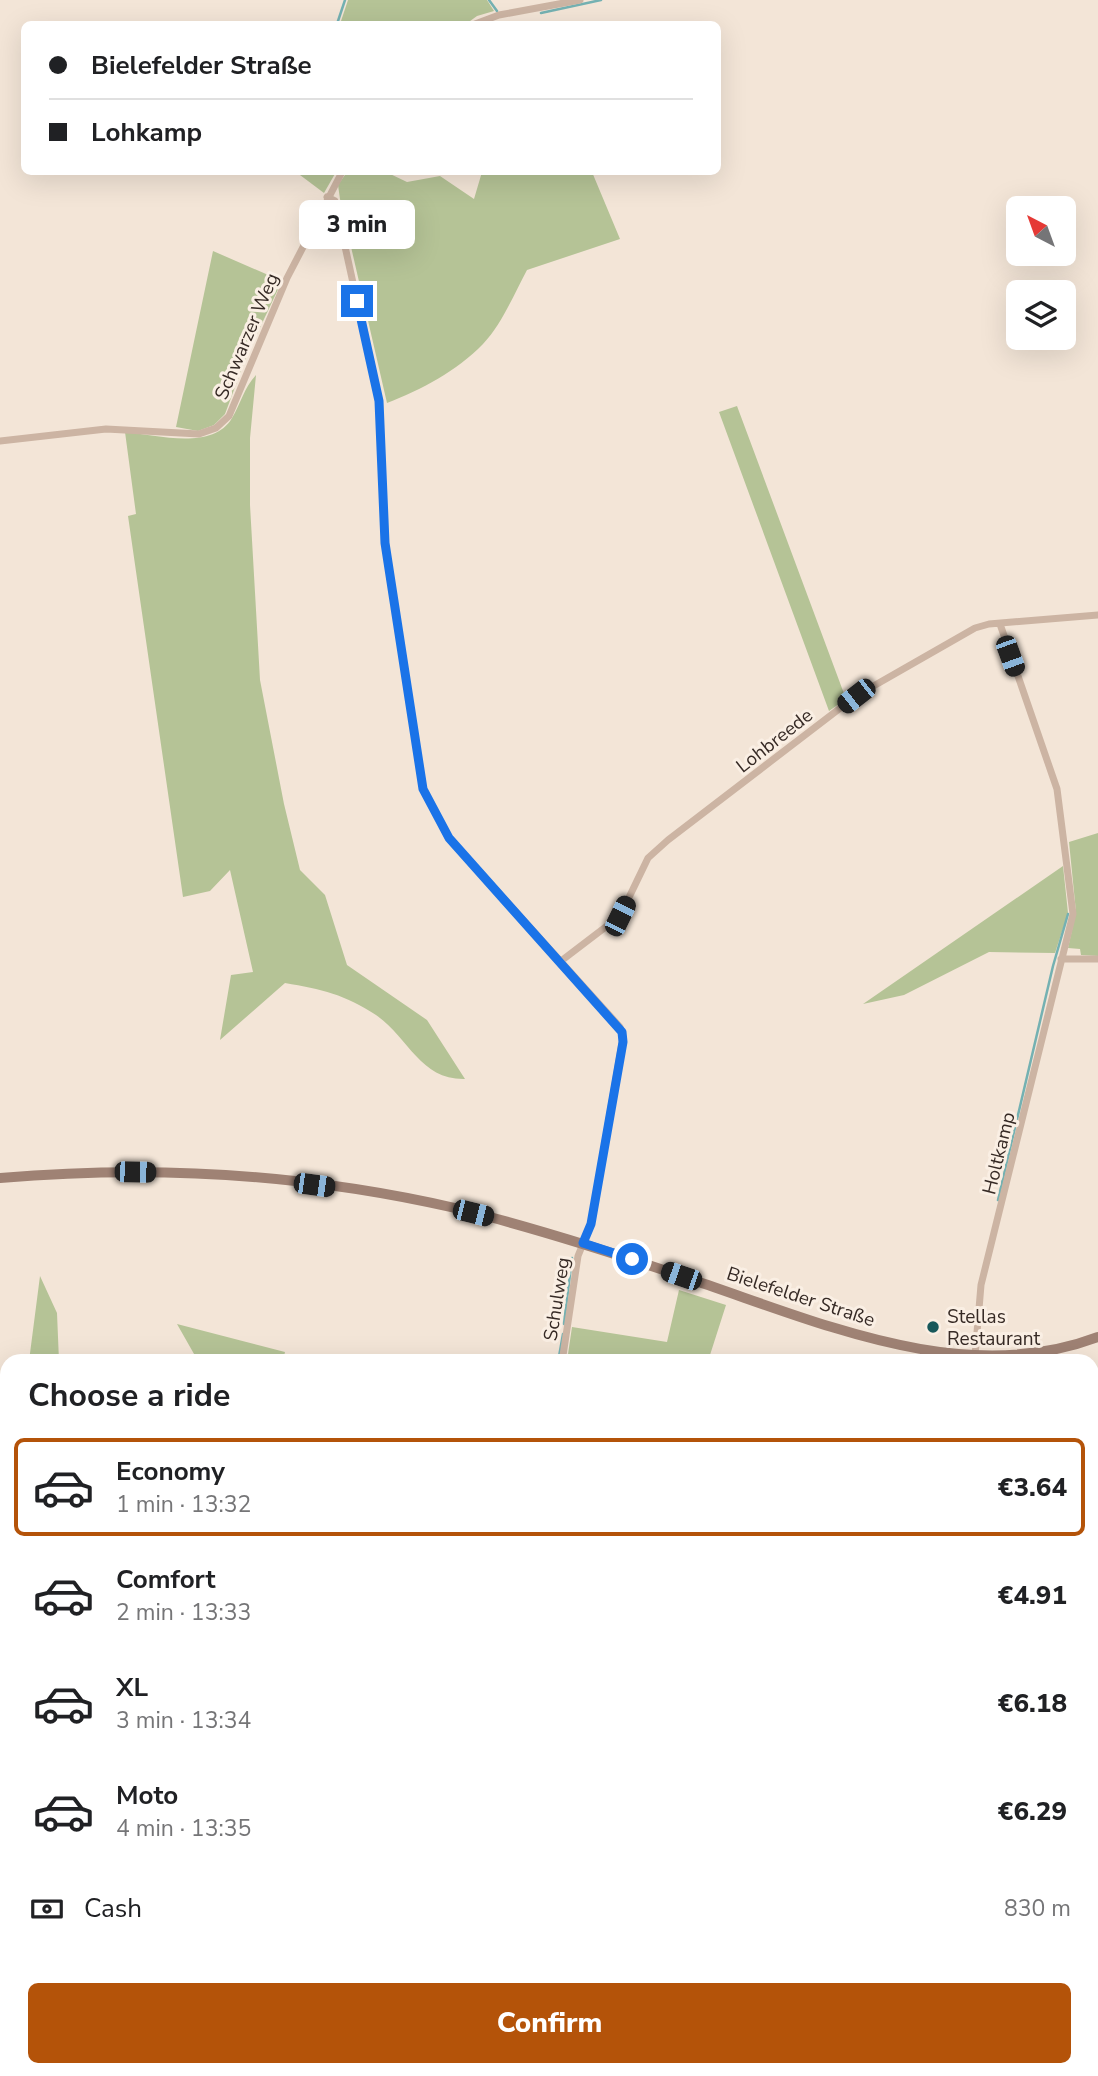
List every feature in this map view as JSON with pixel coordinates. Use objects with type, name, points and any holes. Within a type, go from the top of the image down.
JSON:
[{"type":"main road","name":"Bielefelder Straße","points":[[0,1178],[135,1172],[271,1179],[389,1195],[451,1208],[583,1243],[852,1334],[914,1348],[960,1354]]},
{"type":"main road","name":"Bielefelder Straße","points":[[1001,1354],[1040,1351],[1098,1337]]},
{"type":"street","points":[[483,21],[499,15],[580,0]]},
{"type":"street","name":"Schwarzer Weg","points":[[0,441],[106,429],[199,434],[216,428],[229,416],[260,339],[327,197],[340,175]]},
{"type":"street","points":[[327,197],[335,201],[379,401],[385,543],[423,789],[449,838],[561,961]]},
{"type":"street","name":"Lohbreede","points":[[561,961],[612,925],[620,916],[648,858],[856,696],[975,628],[1098,615]]},
{"type":"street","name":"Holtkamp","points":[[975,1354],[981,1285],[1073,914],[1059,798],[1000,624]]},
{"type":"street","points":[[1061,959],[1098,958]]},
{"type":"street","name":"Schulweg","points":[[561,961],[620,1027],[623,1037],[591,1224],[578,1256],[563,1354]]},
{"type":"green space","points":[[348,0],[487,0],[494,11],[470,21],[341,21]]},
{"type":"green space","points":[[300,175],[334,175],[324,193]]},
{"type":"green space","points":[[345,175],[392,175],[407,182],[440,176],[474,199],[481,175],[593,175],[620,239],[527,270],[496,327],[473,354],[438,379],[387,403],[338,185]]},
{"type":"green space","points":[[213,251],[282,281],[247,355],[225,414],[214,425],[198,431],[176,427]]},
{"type":"green space","points":[[256,375],[250,438],[250,505],[260,680],[300,870],[325,895],[347,965],[427,1020],[465,1079],[437,1073],[416,1056],[387,1024],[354,1002],[333,994],[285,983],[220,1040],[231,975],[253,972],[230,870],[210,891],[183,897],[128,516],[136,514],[125,432],[168,438],[212,435],[232,418]]},
{"type":"green space","points":[[737,406],[846,699],[829,711],[719,412]]},
{"type":"green space","points":[[1098,833],[1098,956],[1081,955],[1080,949],[1068,948],[1076,912],[1069,842]]},
{"type":"green space","points":[[1063,866],[1068,913],[1055,953],[989,952],[904,995],[863,1004]]},
{"type":"green space","points":[[40,1276],[57,1313],[59,1354],[30,1354]]},
{"type":"green space","points":[[679,1290],[726,1305],[710,1354],[568,1354],[572,1327],[667,1342]]},
{"type":"green space","points":[[177,1324],[285,1352],[285,1354],[194,1354]]},
{"type":"waterway","points":[[338,21],[345,0]]},
{"type":"waterway","points":[[489,0],[497,11]]},
{"type":"waterway","points":[[541,13],[601,0]]},
{"type":"waterway","points":[[998,1200],[1053,966],[1068,914]]},
{"type":"waterway","points":[[564,1324],[572,1258]]},
{"type":"waterway","points":[[559,1354],[563,1334]]},
{"type":"place","name":"Stellas Restaurant","points":[[933,1327]]},
{"type":"route","points":[[357,301],[379,401],[385,543],[423,789],[449,838],[620,1027],[623,1042],[591,1224],[583,1243],[632,1259]]}]
